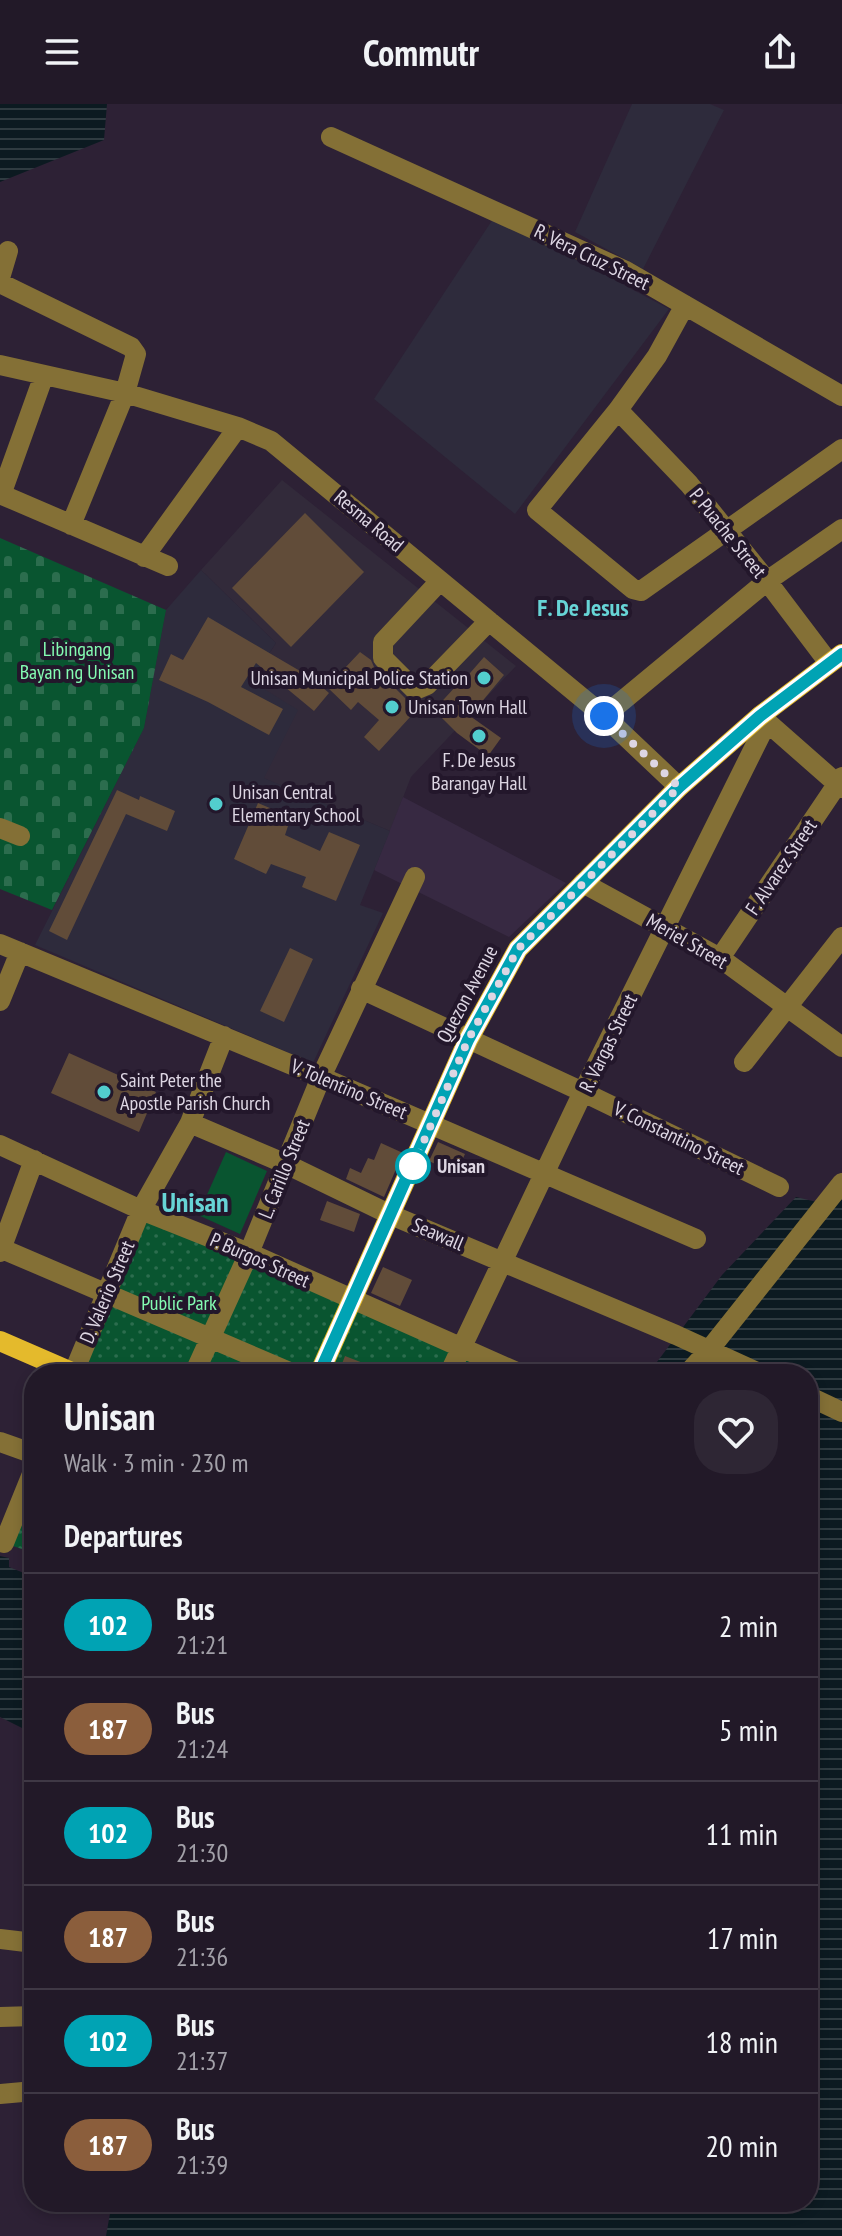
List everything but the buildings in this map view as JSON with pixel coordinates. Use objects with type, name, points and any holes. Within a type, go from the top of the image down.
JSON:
[{"type":"main road","name":"Quezon Avenue","points":[[324,1364],[468,1040],[518,949],[679,787],[835,659]]},
{"type":"main road","points":[[0,1341],[52,1364]]},
{"type":"street","name":"R. Vera Cruz Street","points":[[331,137],[601,259],[842,396]]},
{"type":"street","points":[[8,251],[0,280],[131,347],[136,354],[125,393],[71,525]]},
{"type":"street","points":[[685,305],[657,356],[618,410],[537,510],[637,591],[645,590],[842,449]]},
{"type":"street","name":"Resma Road","points":[[0,365],[125,393],[238,427],[271,441],[604,716],[679,787]]},
{"type":"street","points":[[44,375],[1,495],[168,566]]},
{"type":"street","name":"P. Puache Street","points":[[618,410],[682,476],[835,659]]},
{"type":"street","points":[[144,557],[238,427]]},
{"type":"street","points":[[604,716],[767,581],[842,529]]},
{"type":"street","points":[[440,581],[383,642],[383,658],[415,690],[427,685],[489,621]]},
{"type":"street","points":[[763,719],[840,783]]},
{"type":"street","name":"R. Vargas Street","points":[[454,1364],[763,719]]},
{"type":"street","name":"F. Alvarez Street","points":[[720,958],[840,783]]},
{"type":"street","points":[[0,828],[20,836]]},
{"type":"street","name":"L. Carillo Street","points":[[199,1364],[249,1253],[321,1077],[415,877]]},
{"type":"street","name":"Meriel Street","points":[[583,883],[720,958],[842,1047]]},
{"type":"street","points":[[744,1062],[842,937]]},
{"type":"street","name":"V. Tolentino Street","points":[[0,944],[432,1124],[696,1239]]},
{"type":"street","points":[[0,1001],[20,952]]},
{"type":"street","name":"V. Constantino Street","points":[[361,989],[779,1187]]},
{"type":"street","name":"D. Valerio Street","points":[[78,1364],[141,1210],[190,1123],[224,1036]]},
{"type":"street","name":"Seawall","points":[[190,1123],[286,1164],[391,1215],[739,1364]]},
{"type":"street","name":"P. Burgos Street","points":[[0,1145],[141,1210],[249,1253],[497,1364]]},
{"type":"street","points":[[34,1160],[1,1250],[272,1364]]},
{"type":"street","points":[[696,1364],[842,1183]]},
{"type":"street","points":[[818,1401],[842,1412]]},
{"type":"street","points":[[0,1442],[24,1450]]},
{"type":"street","points":[[4,1543],[24,1494]]},
{"type":"street","points":[[0,1939],[24,1942]]},
{"type":"street","points":[[0,2017],[24,2016]]},
{"type":"street","points":[[0,2094],[24,2092]]},
{"type":"shaded area","points":[[0,104],[107,104],[104,140],[0,182]]},
{"type":"shaded area","points":[[632,104],[710,104],[724,110],[643,269],[575,232]]},
{"type":"shaded area","points":[[495,216],[669,309],[515,514],[374,399]]},
{"type":"shaded area","points":[[282,480],[516,666],[411,777],[390,831],[263,778],[251,681],[276,643],[201,570]]},
{"type":"shaded area","name":"Unisan Central Elementary School","points":[[201,570],[276,643],[251,681],[298,710],[264,778],[390,831],[360,905],[383,913],[313,1063],[35,945],[144,728],[166,610]]},
{"type":"shaded area","points":[[403,797],[566,883],[509,937],[374,870]]},
{"type":"shaded area","points":[[842,1183],[842,2236],[106,2236],[110,2212],[818,2212],[818,1364],[655,1364],[722,1275],[796,1197],[825,1204]]},
{"type":"shaded area","points":[[0,1556],[9,1558],[9,1567],[24,1573],[24,1729],[0,1717]]},
{"type":"green space","name":"Libingang Bayan ng Unisan","points":[[0,538],[166,610],[144,728],[52,910],[0,889]]},
{"type":"green space","points":[[226,1152],[267,1171],[240,1234],[198,1215]]},
{"type":"green space","name":"Public Park","points":[[141,1210],[498,1364],[77,1364]]},
{"type":"green space","points":[[24,1494],[24,1550],[4,1543]]},
{"type":"bus line","name":"102","points":[[324,1364],[468,1040],[518,949],[679,787],[760,716],[842,654]]},
{"type":"place","name":"Unisan Municipal Police Station","points":[[484,678]]},
{"type":"place","name":"Unisan Town Hall","points":[[392,707]]},
{"type":"place","name":"F. De Jesus Barangay Hall","points":[[479,736]]},
{"type":"place","name":"Unisan Central Elementary School","points":[[216,804]]},
{"type":"place","name":"Saint Peter the Apostle Parish Church","points":[[104,1092]]},
{"type":"place","name":"Unisan","points":[[413,1166]]},
{"type":"district","name":"F. De Jesus","points":[[583,607]]},
{"type":"district","name":"Unisan","points":[[195,1201]]},
{"type":"route","points":[[413,1166],[468,1040],[510,960],[528,938],[679,787],[604,716]]}]
